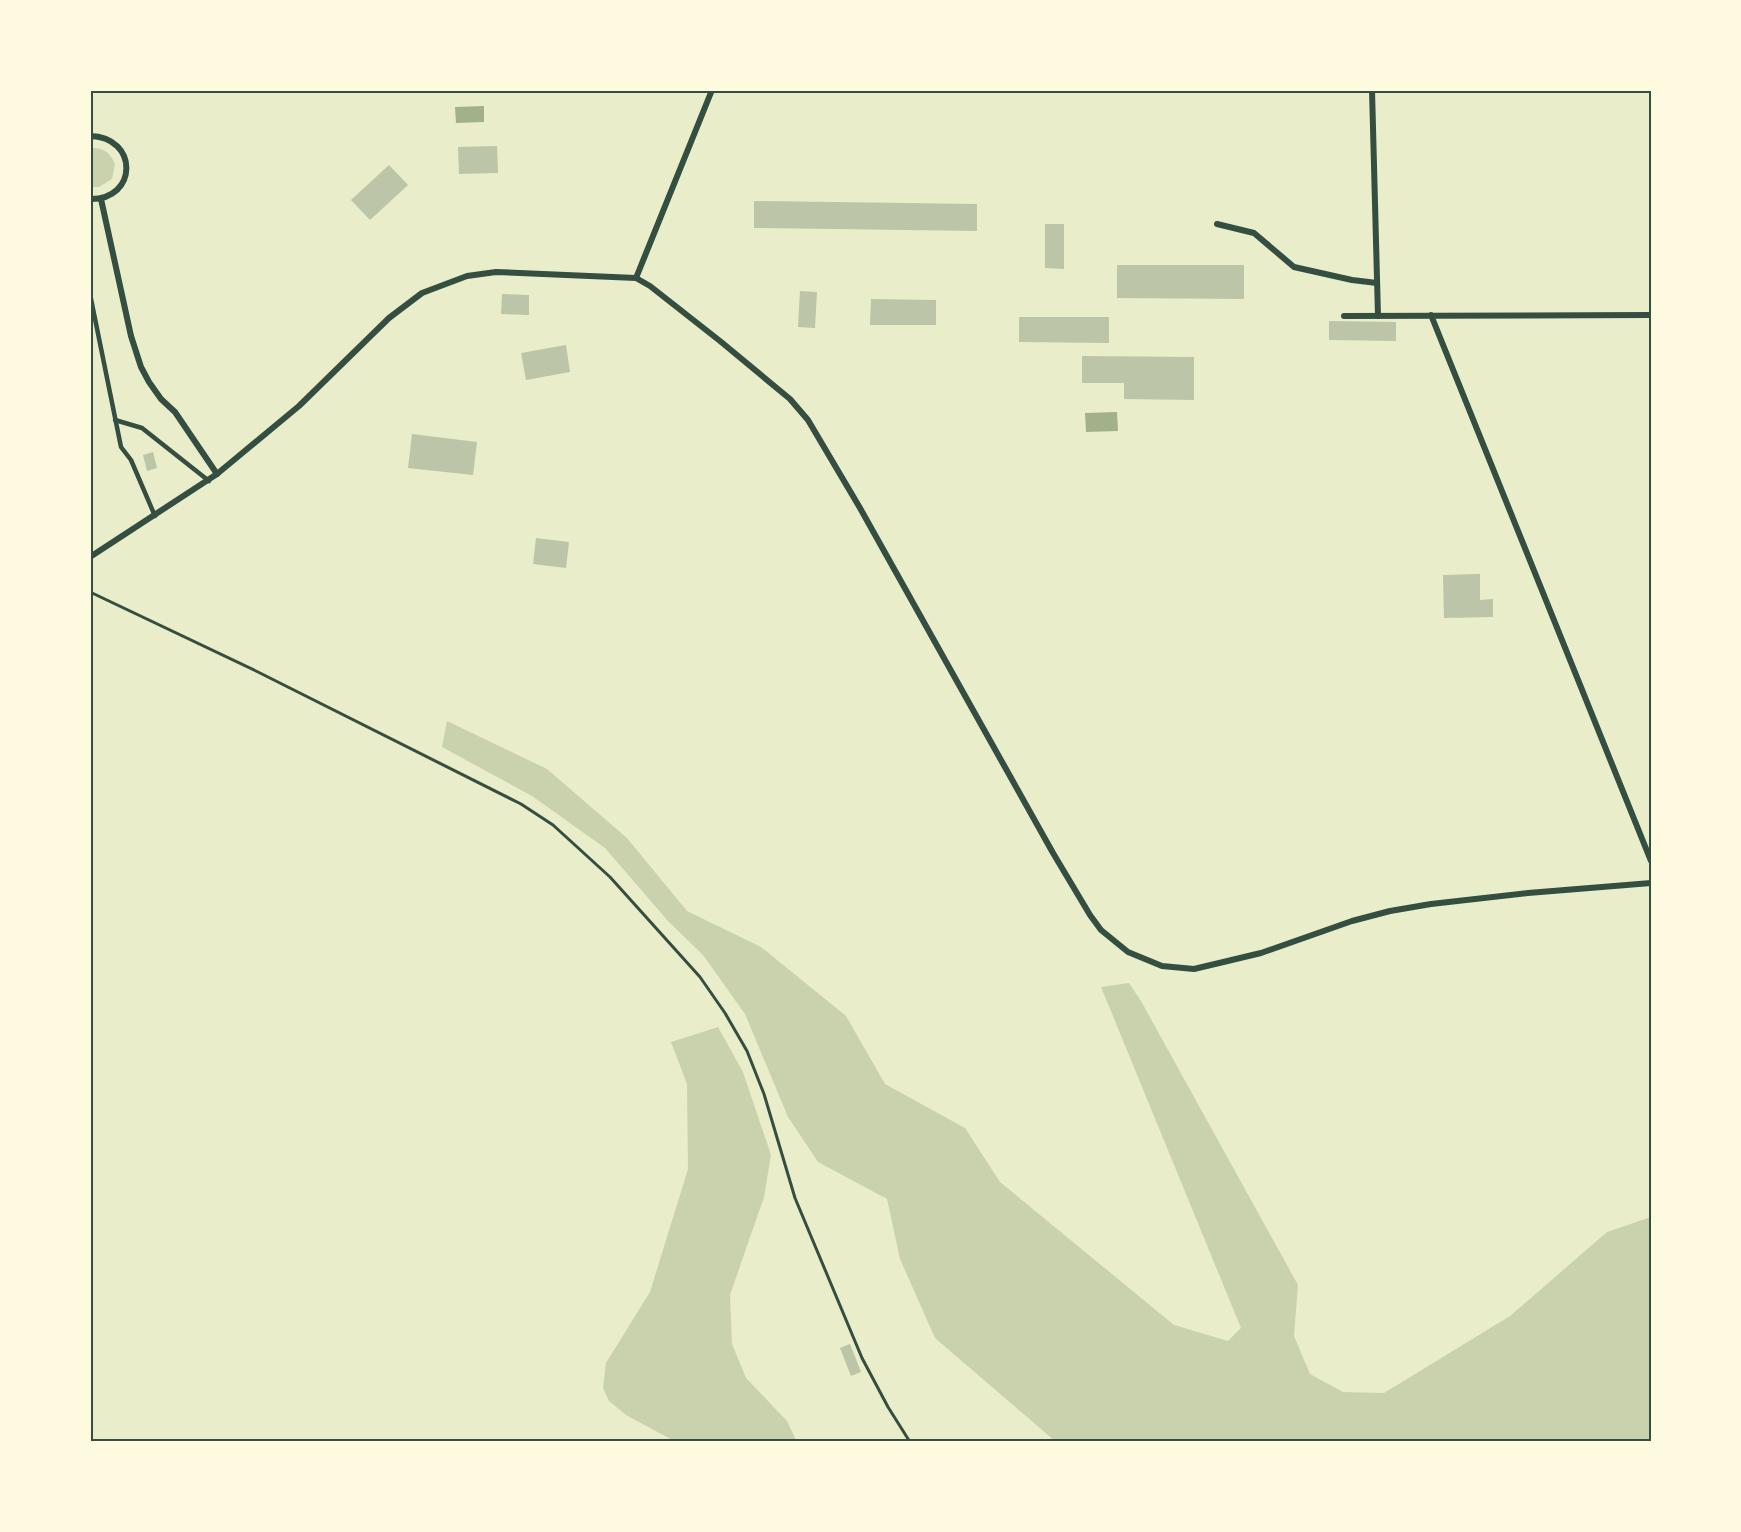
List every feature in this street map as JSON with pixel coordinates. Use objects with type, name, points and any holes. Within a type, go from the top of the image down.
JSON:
[{"type":"street","points":[[636,278],[712,90]]},
{"type":"street","points":[[1372,90],[1378,316]]},
{"type":"street","points":[[90,136],[102,136],[113,141],[122,150],[126,162],[126,174],[121,186],[112,195],[101,199],[90,199]]},
{"type":"street","points":[[101,199],[131,336],[141,367],[148,382],[175,412],[217,474]]},
{"type":"street","points":[[1217,224],[1254,233],[1294,267],[1377,283]]},
{"type":"street","points":[[90,557],[209,481],[299,406],[389,318],[422,293],[467,276],[496,272],[636,278],[650,286],[720,341],[790,399],[807,420],[1053,853],[1101,930],[1128,952],[1162,966],[1194,969],[1261,953],[1352,921],[1431,903],[1651,883]]},
{"type":"street","points":[[1431,315],[1651,861]]},
{"type":"street","points":[[1344,316],[1651,315]]},
{"type":"lane","points":[[90,294],[121,447],[131,460],[155,516]]},
{"type":"lane","points":[[115,420],[142,428],[209,481]]},
{"type":"path","points":[[90,592],[256,671],[521,804],[553,825],[610,877],[700,977],[725,1013],[747,1051],[764,1094],[800,1208],[862,1358],[910,1442]]},
{"type":"shaded area","points":[[484,106],[484,122],[456,123],[455,107]]},
{"type":"shaded area","points":[[90,148],[106,151],[115,164],[112,179],[99,187],[90,187]]},
{"type":"shaded area","points":[[1117,412],[1118,431],[1086,432],[1085,413]]},
{"type":"shaded area","points":[[447,721],[547,769],[627,838],[687,911],[761,947],[846,1016],[885,1084],[965,1128],[1000,1182],[1174,1325],[1228,1341],[1241,1328],[1101,987],[1129,983],[1141,1001],[1298,1285],[1294,1336],[1310,1374],[1343,1392],[1384,1393],[1510,1316],[1607,1232],[1651,1217],[1651,1442],[1056,1442],[935,1338],[900,1259],[887,1199],[818,1162],[788,1117],[745,1014],[703,955],[668,921],[605,848],[532,796],[442,747]]},
{"type":"shaded area","points":[[718,1027],[743,1072],[771,1155],[764,1197],[730,1295],[732,1344],[746,1378],[787,1421],[797,1442],[676,1442],[626,1415],[609,1401],[603,1388],[606,1363],[650,1292],[688,1169],[687,1084],[671,1042]]},
{"type":"building","points":[[497,146],[498,173],[459,174],[458,147]]},
{"type":"building","points":[[389,165],[408,185],[370,220],[351,200]]},
{"type":"building","points":[[754,201],[977,204],[977,231],[754,228]]},
{"type":"building","points":[[1045,224],[1064,224],[1064,269],[1045,268]]},
{"type":"building","points":[[1117,265],[1244,265],[1244,299],[1117,298]]},
{"type":"building","points":[[800,291],[817,292],[815,328],[798,327]]},
{"type":"building","points":[[502,294],[529,295],[529,315],[501,314]]},
{"type":"building","points":[[871,299],[936,300],[936,325],[870,325]]},
{"type":"building","points":[[1019,317],[1109,317],[1109,343],[1019,342]]},
{"type":"building","points":[[1329,321],[1396,322],[1396,341],[1329,340]]},
{"type":"building","points":[[566,345],[570,372],[526,380],[521,353]]},
{"type":"building","points":[[1082,356],[1194,357],[1194,400],[1124,399],[1124,383],[1082,383]]},
{"type":"building","points":[[412,434],[477,442],[473,475],[408,468]]},
{"type":"building","points":[[153,452],[157,468],[147,471],[143,455]]},
{"type":"building","points":[[536,538],[569,542],[566,568],[533,564]]},
{"type":"building","points":[[1480,574],[1480,600],[1493,599],[1493,617],[1444,618],[1443,575]]},
{"type":"building","points":[[850,1344],[861,1372],[851,1376],[840,1348]]}]
